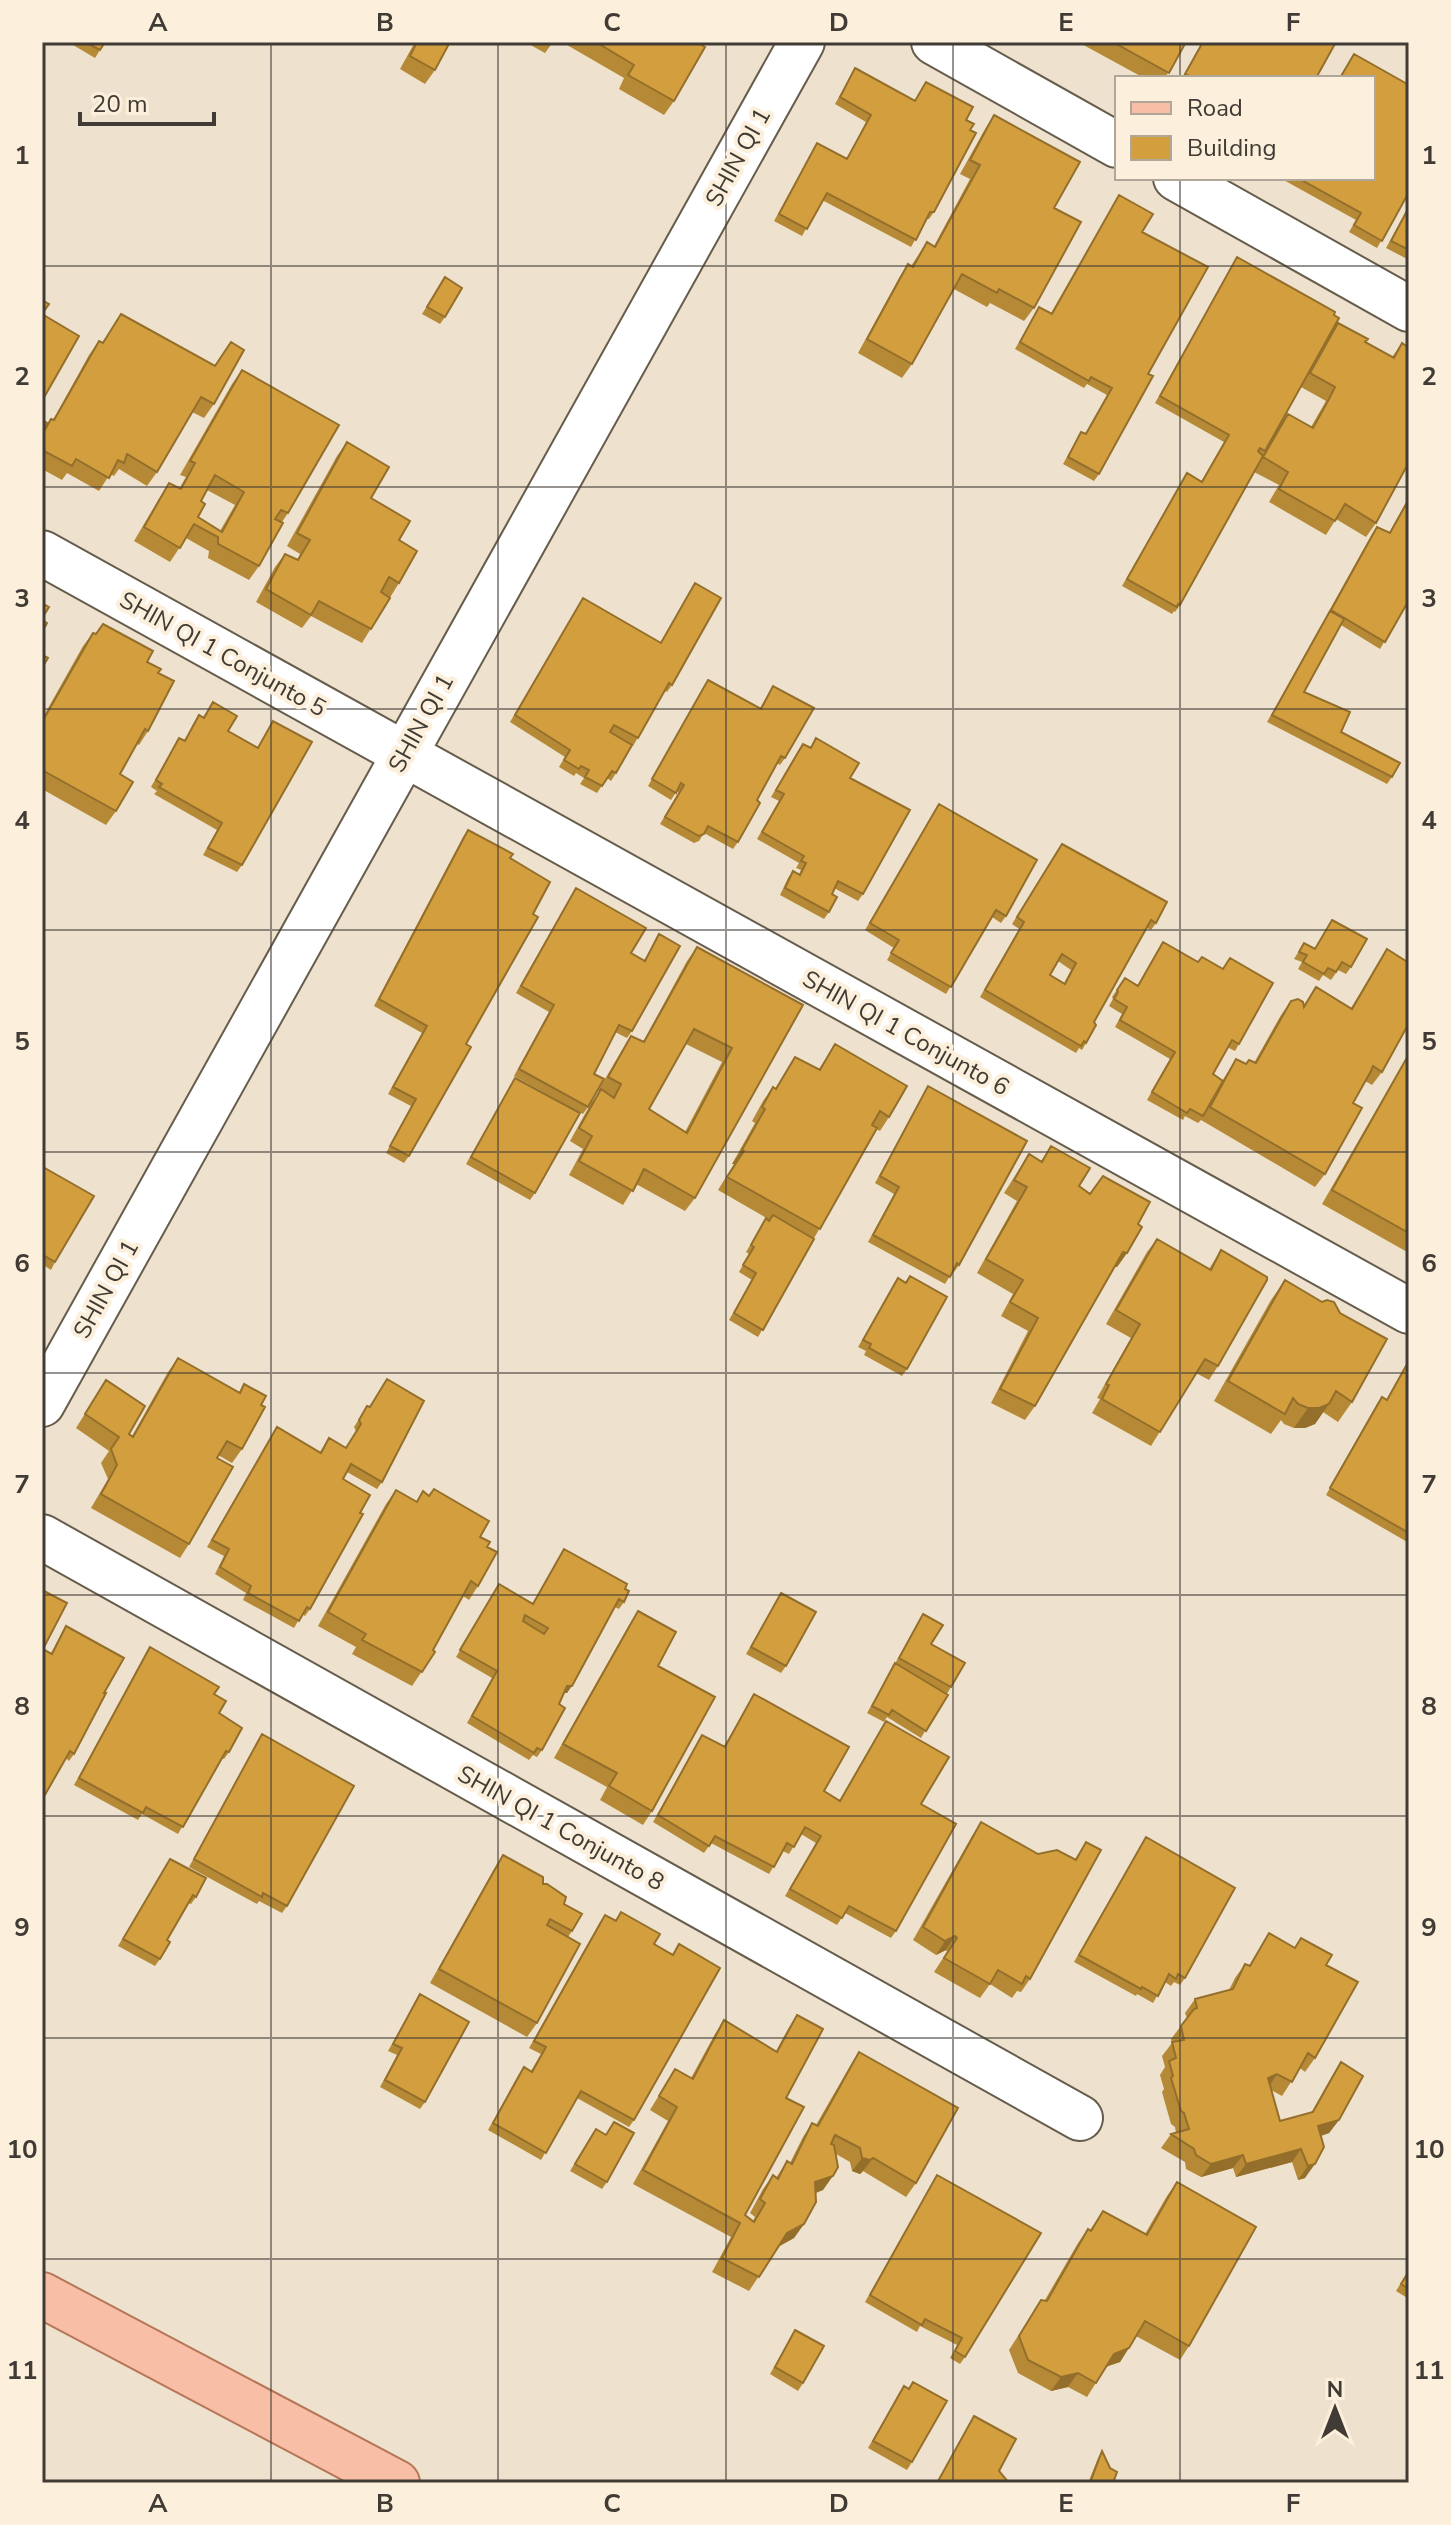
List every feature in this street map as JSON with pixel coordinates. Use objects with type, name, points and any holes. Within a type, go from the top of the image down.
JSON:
[{"type":"main road","points":[[42,2295],[397,2483]]},
{"type":"street","name":"SHIN QI 1","points":[[42,1404],[802,42]]},
{"type":"street","points":[[934,42],[1115,144]]},
{"type":"street","points":[[1180,180],[1409,309]]},
{"type":"street","name":"SHIN QI 1 Conjunto 5","points":[[42,553],[404,754]]},
{"type":"street","name":"SHIN QI 1 Conjunto 6","points":[[404,754],[1409,1311]]},
{"type":"street","name":"SHIN QI 1 Conjunto 8","points":[[42,1537],[1080,2118]]},
{"type":"building","points":[[85,42],[105,42],[100,50]]},
{"type":"building","points":[[417,42],[450,42],[435,70],[410,56]]},
{"type":"building","points":[[596,42],[697,42],[705,47],[674,101],[628,75],[634,65]]},
{"type":"building","points":[[1113,42],[1186,42],[1169,73]]},
{"type":"building","points":[[1203,42],[1336,42],[1317,76],[1185,74]]},
{"type":"building","points":[[1354,54],[1409,85],[1409,192],[1382,241],[1354,225],[1361,213],[1302,180],[1375,180],[1375,76],[1341,76]]},
{"type":"building","points":[[855,68],[915,101],[926,82],[973,107],[966,120],[974,124],[970,130],[976,133],[916,240],[827,193],[807,229],[779,214],[817,143],[847,159],[871,115],[840,97]]},
{"type":"building","points":[[994,115],[1080,162],[1054,208],[1081,222],[1034,308],[962,274],[912,364],[867,339],[908,264],[913,267],[927,242],[935,247],[980,165],[970,160]]},
{"type":"building","points":[[1119,195],[1153,214],[1142,232],[1208,267],[1148,374],[1153,376],[1099,474],[1068,457],[1081,432],[1086,434],[1112,388],[1091,377],[1089,381],[1020,342],[1039,307],[1052,314]]},
{"type":"building","points":[[1409,207],[1409,250],[1391,241]]},
{"type":"building","points":[[1237,257],[1335,312],[1334,315],[1339,318],[1265,451],[1260,448],[1258,451],[1263,456],[1177,607],[1127,579],[1187,473],[1202,482],[1229,435],[1160,396]]},
{"type":"building","points":[[445,277],[462,288],[445,317],[427,307]]},
{"type":"building","points":[[42,300],[49,304],[42,314]]},
{"type":"building","points":[[42,314],[79,336],[42,401]]},
{"type":"building","points":[[121,314],[215,366],[231,342],[244,350],[214,404],[201,397],[157,472],[127,454],[124,463],[118,460],[109,478],[76,459],[72,466],[42,450],[42,435],[51,419],[54,420],[99,341],[103,343]]},
{"type":"building","points":[[1338,323],[1394,358],[1402,343],[1409,348],[1409,462],[1376,523],[1345,504],[1335,521],[1279,489],[1288,472],[1263,457],[1288,414],[1313,428],[1335,387],[1310,373]]},
{"type":"building","points":[[242,370],[339,425],[288,513],[281,510],[275,519],[283,523],[259,566],[218,544],[218,537],[194,524],[180,548],[144,527],[169,483],[181,489],[195,463],[190,461]],"holes":[[[215,475],[244,492],[222,532],[198,517],[205,504],[201,501]]]},
{"type":"building","points":[[347,442],[389,467],[371,498],[410,521],[399,540],[417,551],[399,583],[389,577],[381,592],[390,598],[371,629],[319,601],[311,615],[266,589],[285,554],[298,560],[310,540],[297,533]]},
{"type":"building","points":[[1409,499],[1409,600],[1385,642],[1331,610],[1377,527],[1390,533]]},
{"type":"building","points":[[695,583],[721,598],[638,738],[614,725],[610,732],[632,745],[616,773],[612,771],[602,786],[585,777],[589,770],[581,766],[579,769],[564,760],[570,750],[515,715],[583,598],[661,643]]},
{"type":"building","points":[[42,603],[49,607],[42,618]]},
{"type":"building","points":[[1330,611],[1344,619],[1304,692],[1350,712],[1341,732],[1400,763],[1392,777],[1272,715]]},
{"type":"building","points":[[103,624],[153,651],[147,662],[161,669],[158,673],[174,681],[148,731],[145,729],[120,774],[133,782],[116,811],[42,770],[42,722],[93,633],[96,634]]},
{"type":"building","points":[[708,680],[761,709],[773,686],[814,708],[785,758],[781,756],[738,842],[708,826],[699,836],[665,817],[684,785],[681,783],[676,793],[652,779]]},
{"type":"building","points":[[213,702],[237,716],[228,731],[258,748],[273,721],[312,742],[242,865],[208,848],[222,823],[159,787],[162,784],[156,780],[179,738],[185,741],[199,715],[204,718]]},
{"type":"building","points":[[816,738],[859,763],[850,778],[910,810],[863,894],[838,881],[832,894],[837,897],[829,912],[785,888],[793,871],[800,875],[806,863],[801,861],[804,856],[762,832],[784,794],[776,790],[803,744],[811,748]]},
{"type":"building","points":[[939,804],[1037,860],[1006,916],[996,910],[951,987],[891,953],[899,940],[870,923]]},
{"type":"building","points":[[468,830],[513,854],[510,858],[550,882],[533,914],[538,917],[466,1044],[471,1047],[409,1156],[390,1146],[416,1099],[393,1087],[427,1026],[379,999]]},
{"type":"building","points":[[1062,844],[1167,902],[1156,923],[1151,920],[1094,1022],[1096,1025],[1086,1043],[1084,1041],[1081,1046],[985,990],[1024,922],[1017,917]],"holes":[[[1062,954],[1076,963],[1065,984],[1050,975]]]},
{"type":"building","points":[[576,888],[646,928],[631,953],[645,961],[659,934],[680,946],[632,1031],[619,1025],[594,1074],[604,1079],[588,1107],[519,1069],[554,1005],[521,986]]},
{"type":"building","points":[[1332,920],[1367,939],[1351,967],[1342,962],[1336,972],[1328,968],[1324,974],[1303,962],[1307,955],[1299,952],[1304,943],[1315,949]]},
{"type":"building","points":[[1163,942],[1198,962],[1202,957],[1223,969],[1230,958],[1273,983],[1239,1044],[1232,1040],[1213,1074],[1223,1081],[1203,1116],[1190,1109],[1187,1113],[1152,1092],[1175,1052],[1120,1020],[1127,1007],[1114,999],[1125,978],[1138,986]]},
{"type":"building","points":[[697,947],[803,1005],[695,1198],[644,1169],[633,1191],[579,1161],[592,1136],[579,1128],[601,1089],[614,1098],[621,1084],[608,1077],[631,1036],[644,1042]],"holes":[[[694,1029],[732,1048],[687,1133],[649,1109]]]},
{"type":"building","points":[[1387,949],[1409,963],[1409,1023],[1382,1072],[1373,1066],[1353,1103],[1362,1108],[1325,1174],[1210,1107],[1236,1059],[1246,1064],[1249,1060],[1256,1063],[1291,1001],[1298,999],[1304,1007],[1316,987],[1352,1009]]},
{"type":"building","points":[[835,1044],[907,1086],[889,1117],[880,1111],[872,1125],[877,1128],[820,1229],[727,1177],[744,1151],[773,1087],[776,1089],[795,1057],[820,1070]]},
{"type":"building","points":[[1409,1054],[1409,1233],[1332,1190]]},
{"type":"building","points":[[515,1078],[580,1113],[535,1193],[471,1157]]},
{"type":"building","points":[[928,1086],[1027,1141],[950,1277],[873,1235],[899,1187],[880,1176]]},
{"type":"building","points":[[1051,1146],[1090,1168],[1079,1186],[1090,1194],[1103,1176],[1150,1202],[1138,1224],[1142,1227],[1127,1253],[1123,1252],[1035,1406],[1000,1389],[1038,1318],[1010,1302],[1023,1280],[986,1259],[1027,1187],[1014,1180],[1029,1154],[1042,1162]]},
{"type":"building","points":[[43,1167],[94,1196],[55,1262],[42,1257]]},
{"type":"building","points":[[773,1215],[814,1239],[763,1330],[734,1313],[756,1273],[743,1265],[766,1218],[769,1221]]},
{"type":"building","points":[[1157,1239],[1211,1270],[1221,1250],[1267,1277],[1218,1366],[1205,1359],[1160,1432],[1102,1399],[1109,1385],[1106,1384],[1140,1324],[1116,1310]]},
{"type":"building","points":[[910,1276],[947,1297],[907,1369],[869,1348],[871,1344],[863,1340],[898,1278],[906,1283]]},
{"type":"building","points":[[1285,1280],[1322,1302],[1334,1302],[1340,1313],[1387,1339],[1352,1402],[1336,1391],[1329,1404],[1319,1408],[1308,1408],[1293,1398],[1285,1414],[1228,1381]]},
{"type":"building","points":[[178,1358],[240,1393],[244,1384],[266,1396],[261,1405],[265,1407],[242,1449],[227,1441],[217,1458],[233,1467],[189,1544],[101,1494],[117,1465],[111,1449],[119,1437],[85,1414],[106,1380],[145,1406],[129,1434],[133,1437]]},
{"type":"building","points":[[1406,1366],[1409,1368],[1409,1533],[1330,1488],[1382,1397],[1387,1400]]},
{"type":"building","points":[[387,1379],[424,1401],[382,1482],[351,1464],[343,1479],[370,1495],[360,1513],[363,1514],[310,1609],[307,1607],[299,1621],[248,1593],[251,1586],[220,1567],[229,1549],[212,1540],[277,1427],[321,1453],[329,1438],[346,1448],[361,1424],[359,1420],[367,1406],[370,1407]]},
{"type":"building","points":[[434,1489],[489,1521],[480,1537],[490,1542],[487,1547],[497,1552],[478,1586],[471,1581],[422,1672],[362,1640],[366,1634],[328,1612],[396,1490],[417,1502],[423,1491],[429,1496]]},
{"type":"building","points":[[564,1549],[627,1584],[625,1589],[629,1591],[624,1602],[619,1599],[572,1686],[567,1686],[559,1704],[565,1708],[542,1750],[537,1748],[534,1753],[472,1716],[497,1671],[460,1650],[499,1584],[533,1604]],"holes":[[[525,1615],[548,1628],[544,1634],[523,1621]]]},
{"type":"building","points":[[42,1590],[67,1603],[43,1649],[52,1654],[66,1626],[124,1658],[74,1754],[70,1751],[42,1800]]},
{"type":"building","points":[[781,1593],[816,1612],[786,1666],[751,1647]]},
{"type":"building","points":[[638,1611],[676,1632],[658,1666],[715,1697],[652,1811],[609,1786],[617,1773],[563,1744]]},
{"type":"building","points":[[923,1614],[943,1625],[931,1644],[965,1663],[951,1687],[899,1658]]},
{"type":"building","points":[[150,1647],[219,1687],[214,1694],[226,1701],[219,1713],[242,1728],[183,1827],[146,1807],[143,1813],[79,1778]]},
{"type":"building","points":[[895,1663],[948,1695],[926,1731],[892,1710],[889,1715],[872,1706]]},
{"type":"building","points":[[754,1694],[849,1747],[824,1791],[840,1801],[886,1721],[949,1757],[921,1804],[956,1824],[896,1931],[849,1906],[842,1918],[790,1889],[821,1836],[805,1827],[794,1847],[787,1843],[774,1867],[715,1836],[709,1846],[658,1815],[702,1735],[725,1747]]},
{"type":"building","points":[[262,1734],[354,1786],[287,1906],[263,1893],[262,1897],[194,1859]]},
{"type":"building","points":[[981,1822],[1038,1854],[1057,1850],[1076,1860],[1086,1842],[1101,1850],[1030,1979],[1026,1976],[1022,1984],[998,1970],[990,1984],[944,1958],[957,1938],[955,1936],[945,1941],[923,1927]]},
{"type":"building","points":[[1146,1837],[1235,1888],[1185,1978],[1178,1974],[1176,1979],[1169,1974],[1158,1996],[1079,1955]]},
{"type":"building","points":[[503,1855],[543,1877],[543,1884],[566,1897],[564,1904],[582,1914],[572,1931],[550,1919],[547,1925],[580,1944],[537,2023],[439,1969]]},
{"type":"building","points":[[170,1859],[206,1878],[167,1940],[170,1942],[160,1959],[123,1939]]},
{"type":"building","points":[[621,1912],[660,1934],[654,1944],[673,1955],[679,1944],[720,1968],[634,2120],[581,2091],[546,2153],[493,2123],[524,2067],[532,2072],[546,2047],[534,2041],[605,1915],[616,1921]]},
{"type":"building","points":[[1269,1933],[1295,1948],[1301,1938],[1332,1955],[1326,1965],[1358,1982],[1315,2058],[1308,2053],[1292,2082],[1277,2074],[1268,2078],[1280,2121],[1313,2112],[1341,2062],[1363,2076],[1339,2120],[1318,2126],[1324,2147],[1315,2164],[1308,2166],[1301,2149],[1246,2164],[1243,2155],[1211,2164],[1171,2134],[1189,2129],[1171,2078],[1169,2061],[1176,2058],[1172,2042],[1184,2040],[1181,2026],[1197,2008],[1195,1999],[1233,1989],[1245,1964],[1250,1966]]},
{"type":"building","points":[[420,1994],[469,2022],[425,2102],[385,2080],[402,2048],[393,2044]]},
{"type":"building","points":[[797,2015],[823,2029],[786,2098],[804,2107],[745,2215],[754,2222],[765,2203],[760,2199],[773,2175],[778,2179],[787,2161],[792,2164],[812,2123],[818,2126],[859,2052],[958,2108],[916,2183],[873,2158],[862,2158],[860,2148],[835,2135],[831,2144],[834,2145],[838,2167],[833,2176],[815,2182],[816,2202],[804,2224],[787,2233],[759,2277],[722,2258],[740,2223],[643,2170],[677,2107],[659,2096],[675,2069],[693,2079],[724,2020],[777,2052]]},
{"type":"building","points":[[614,2122],[634,2133],[607,2182],[575,2164],[596,2129],[606,2135]]},
{"type":"building","points":[[937,2175],[1041,2233],[965,2357],[955,2351],[962,2338],[925,2319],[922,2325],[870,2295]]},
{"type":"building","points":[[1177,2182],[1256,2227],[1189,2346],[1145,2321],[1129,2348],[1114,2354],[1096,2383],[1078,2373],[1061,2377],[1028,2360],[1019,2336],[1041,2300],[1047,2301],[1088,2229],[1091,2231],[1103,2211],[1147,2235]]},
{"type":"building","points":[[1409,2271],[1409,2289],[1401,2284]]},
{"type":"building","points":[[795,2330],[824,2346],[803,2383],[775,2367]]},
{"type":"building","points":[[913,2382],[947,2401],[912,2462],[873,2441],[904,2386],[909,2389]]},
{"type":"building","points":[[974,2416],[1016,2439],[999,2471],[1009,2483],[937,2483]]},
{"type":"building","points":[[1102,2451],[1110,2468],[1117,2472],[1113,2483],[1090,2483]]}]
